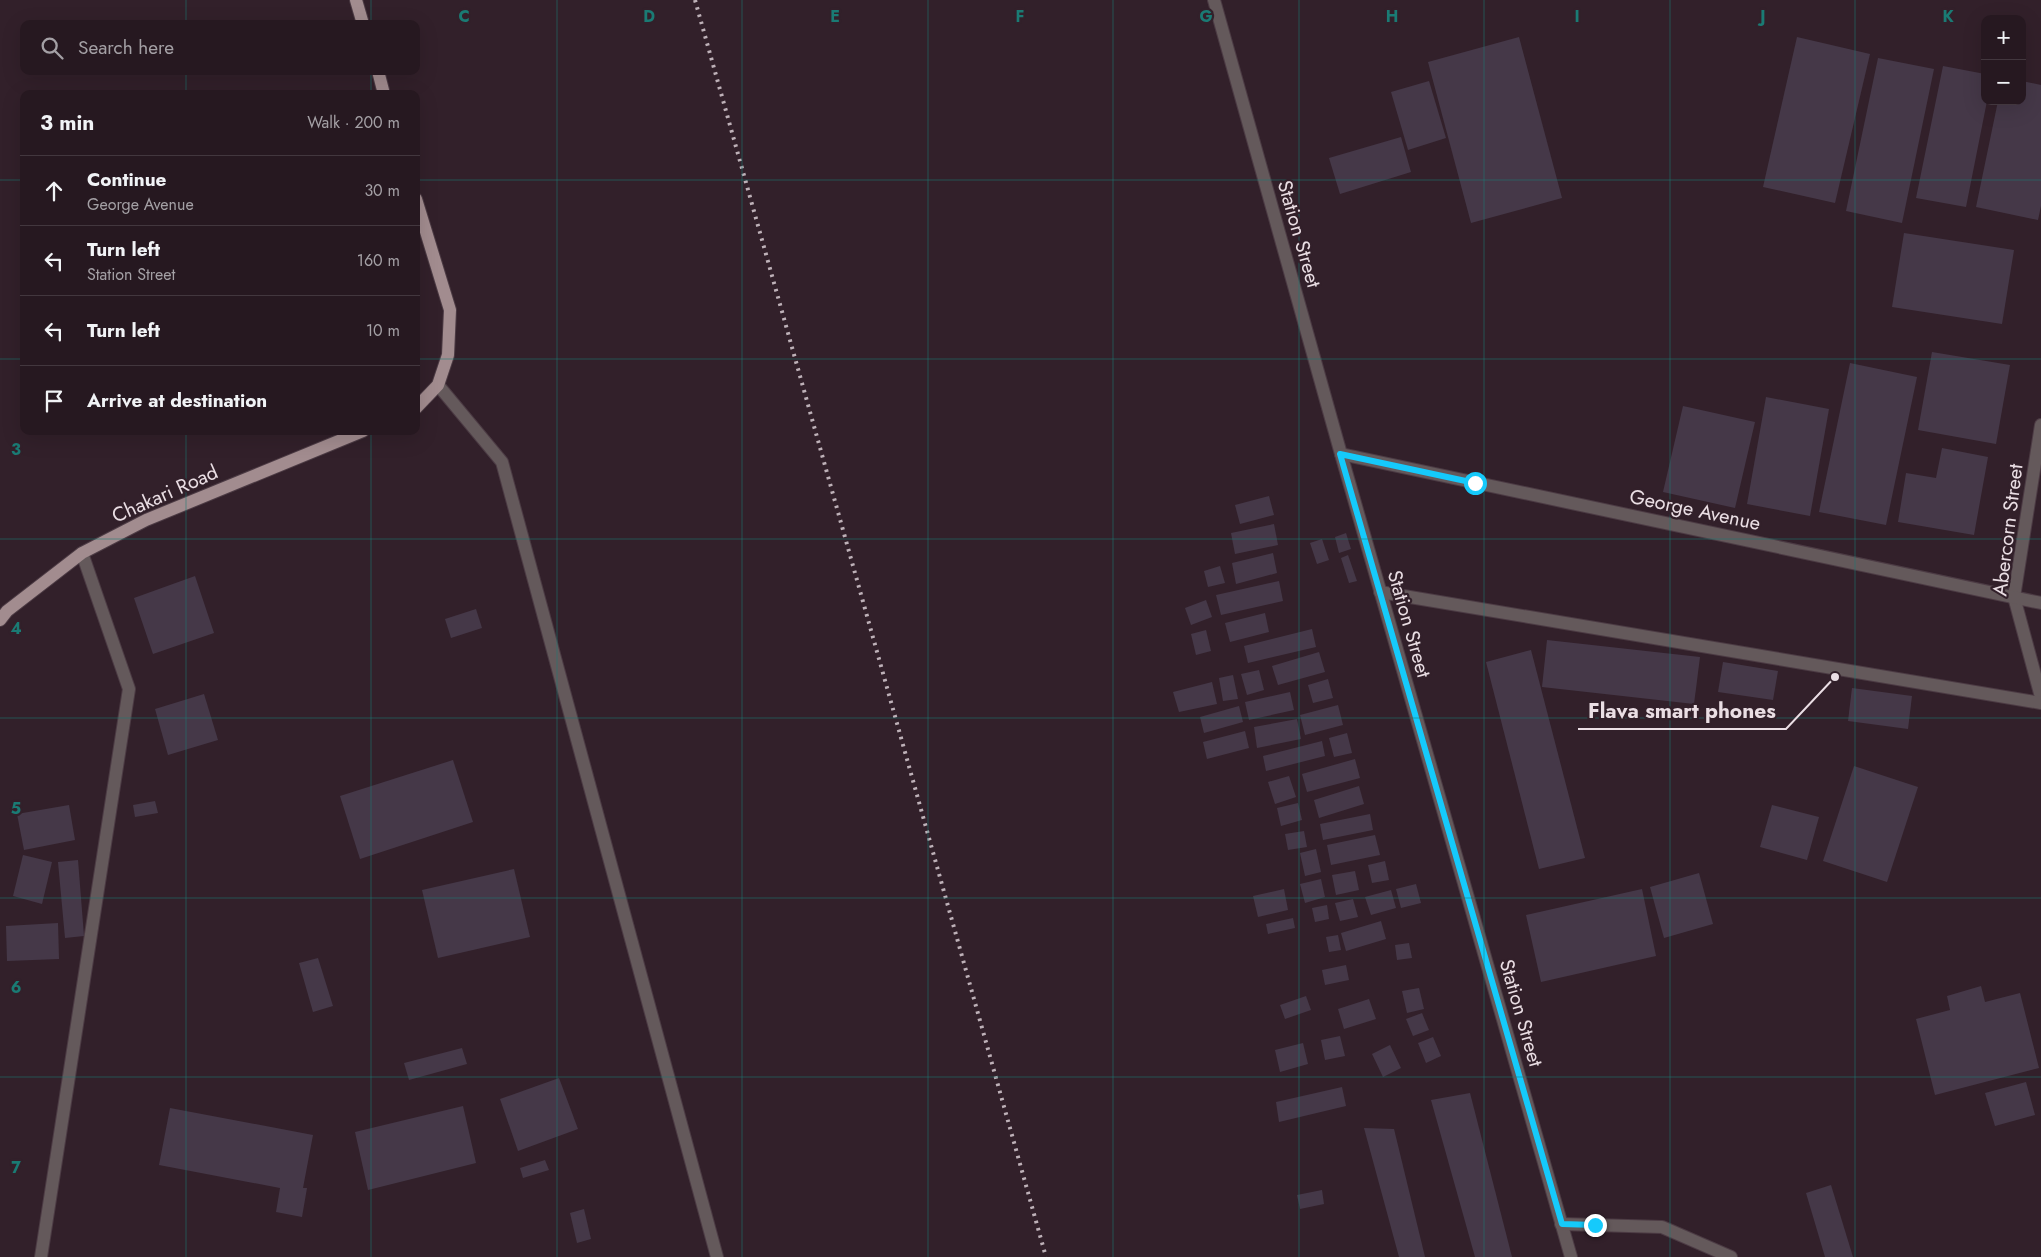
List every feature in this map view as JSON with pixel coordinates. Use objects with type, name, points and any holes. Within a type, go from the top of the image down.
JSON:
[{"type":"main road","points":[[356,0],[362,20]]},
{"type":"main road","points":[[379,75],[383,90]]},
{"type":"main road","points":[[420,212],[450,310],[448,355],[438,385],[420,404]]},
{"type":"main road","name":"Chakari Road","points":[[0,620],[7,611],[82,553],[146,520],[353,435]]},
{"type":"street","name":"Station Street","points":[[1214,0],[1340,454],[1571,1257]]},
{"type":"street","points":[[438,385],[502,462],[717,1257]]},
{"type":"street","name":"Abercorn Street","points":[[2041,425],[2014,597],[2041,697]]},
{"type":"street","name":"George Avenue","points":[[1340,454],[2041,602]]},
{"type":"street","points":[[41,1257],[129,689],[82,553]]},
{"type":"street","points":[[1380,592],[2041,703]]},
{"type":"street","points":[[1562,1224],[1662,1227],[1731,1257]]},
{"type":"building","points":[[1519,37],[1562,198],[1471,223],[1428,62]]},
{"type":"building","points":[[1797,37],[1870,54],[1835,203],[1763,187]]},
{"type":"building","points":[[1878,58],[1934,69],[1902,223],[1846,211]]},
{"type":"building","points":[[1943,66],[1981,73],[1981,105],[1986,105],[1966,207],[1916,198]]},
{"type":"building","points":[[1429,81],[1446,138],[1408,150],[1391,92]]},
{"type":"building","points":[[2026,82],[2041,85],[2041,206],[2038,220],[1976,207],[1997,105],[2026,105]]},
{"type":"building","points":[[1401,137],[1411,172],[1340,194],[1329,158]]},
{"type":"building","points":[[1904,233],[2014,250],[2002,324],[1892,307]]},
{"type":"building","points":[[1932,352],[2010,365],[1996,444],[1918,430]]},
{"type":"building","points":[[1850,363],[1917,377],[1886,525],[1819,512]]},
{"type":"building","points":[[1766,397],[1829,409],[1810,516],[1747,504]]},
{"type":"building","points":[[1683,406],[1755,422],[1735,508],[1663,492]]},
{"type":"building","points":[[1942,448],[1988,457],[1974,535],[1898,522],[1906,473],[1936,478]]},
{"type":"building","points":[[1269,496],[1274,515],[1240,524],[1235,505]]},
{"type":"building","points":[[1274,524],[1278,545],[1235,554],[1231,533]]},
{"type":"building","points":[[1346,533],[1351,549],[1339,553],[1335,537]]},
{"type":"building","points":[[1322,539],[1329,560],[1317,564],[1310,543]]},
{"type":"building","points":[[1273,553],[1277,573],[1236,584],[1232,563]]},
{"type":"building","points":[[1348,555],[1357,581],[1349,583],[1341,558]]},
{"type":"building","points":[[1220,566],[1225,583],[1208,587],[1204,571]]},
{"type":"building","points":[[195,576],[214,633],[153,654],[134,598]]},
{"type":"building","points":[[1279,581],[1283,601],[1221,615],[1216,595]]},
{"type":"building","points":[[1206,600],[1212,617],[1191,625],[1185,608]]},
{"type":"building","points":[[476,609],[482,628],[451,638],[445,619]]},
{"type":"building","points":[[1265,613],[1269,632],[1230,642],[1225,623]]},
{"type":"building","points":[[1312,629],[1316,647],[1248,663],[1244,646]]},
{"type":"building","points":[[1206,630],[1211,651],[1196,655],[1191,634]]},
{"type":"building","points":[[1547,640],[1700,657],[1694,704],[1542,687]]},
{"type":"building","points":[[1531,650],[1585,858],[1539,869],[1486,662]]},
{"type":"building","points":[[1319,652],[1325,672],[1278,685],[1272,666]]},
{"type":"building","points":[[1723,662],[1778,671],[1773,700],[1718,692]]},
{"type":"building","points":[[1259,670],[1264,690],[1247,695],[1241,674]]},
{"type":"building","points":[[1233,675],[1238,699],[1223,701],[1219,678]]},
{"type":"building","points":[[1328,679],[1333,698],[1313,703],[1308,685]]},
{"type":"building","points":[[1212,682],[1217,704],[1179,712],[1173,692]]},
{"type":"building","points":[[1852,688],[1912,696],[1908,729],[1848,721]]},
{"type":"building","points":[[1290,692],[1294,710],[1249,720],[1245,702]]},
{"type":"building","points":[[204,694],[218,740],[168,755],[155,709]]},
{"type":"building","points":[[1338,705],[1343,725],[1305,735],[1300,715]]},
{"type":"building","points":[[1239,706],[1243,722],[1204,733],[1200,717]]},
{"type":"building","points":[[1297,719],[1301,739],[1257,748],[1254,727]]},
{"type":"building","points":[[1245,731],[1249,748],[1207,759],[1203,742]]},
{"type":"building","points":[[1347,733],[1352,753],[1334,757],[1329,738]]},
{"type":"building","points":[[1322,741],[1325,756],[1266,771],[1263,756]]},
{"type":"building","points":[[1355,759],[1360,778],[1307,792],[1302,774]]},
{"type":"building","points":[[453,760],[473,822],[360,859],[340,796]]},
{"type":"building","points":[[1854,766],[1918,787],[1887,882],[1823,861]]},
{"type":"building","points":[[1289,776],[1296,797],[1275,804],[1268,782]]},
{"type":"building","points":[[1359,786],[1364,804],[1319,818],[1314,800]]},
{"type":"building","points":[[155,801],[158,813],[135,817],[133,805]]},
{"type":"building","points":[[1298,803],[1302,820],[1281,826],[1277,808]]},
{"type":"building","points":[[69,805],[75,840],[24,850],[17,814]]},
{"type":"building","points":[[1772,805],[1819,817],[1807,860],[1760,847]]},
{"type":"building","points":[[1370,814],[1373,830],[1323,840],[1320,824]]},
{"type":"building","points":[[1304,831],[1307,847],[1288,850],[1285,834]]},
{"type":"building","points":[[1375,835],[1380,855],[1331,865],[1327,845]]},
{"type":"building","points":[[1316,849],[1321,872],[1305,876],[1300,853]]},
{"type":"building","points":[[23,855],[52,862],[42,904],[13,896]]},
{"type":"building","points":[[78,860],[84,936],[65,938],[58,862]]},
{"type":"building","points":[[1385,861],[1389,880],[1372,883],[1368,865]]},
{"type":"building","points":[[514,869],[530,937],[438,958],[422,890]]},
{"type":"building","points":[[1355,871],[1359,890],[1336,895],[1332,875]]},
{"type":"building","points":[[1699,873],[1713,924],[1664,938],[1650,887]]},
{"type":"building","points":[[1321,879],[1325,897],[1305,903],[1300,884]]},
{"type":"building","points":[[1416,884],[1421,903],[1401,908],[1396,889]]},
{"type":"building","points":[[1284,889],[1288,910],[1258,917],[1253,896]]},
{"type":"building","points":[[1642,889],[1656,956],[1541,982],[1526,915]]},
{"type":"building","points":[[1391,890],[1396,908],[1371,915],[1365,897]]},
{"type":"building","points":[[1353,899],[1358,917],[1340,921],[1335,903]]},
{"type":"building","points":[[1327,905],[1329,919],[1315,922],[1312,908]]},
{"type":"building","points":[[1293,918],[1295,928],[1268,934],[1266,924]]},
{"type":"building","points":[[1381,921],[1386,939],[1346,951],[1341,933]]},
{"type":"building","points":[[58,923],[59,959],[7,961],[6,926]]},
{"type":"building","points":[[1338,935],[1341,950],[1329,952],[1326,937]]},
{"type":"building","points":[[1409,943],[1412,958],[1397,960],[1395,945]]},
{"type":"building","points":[[318,958],[333,1006],[313,1012],[299,963]]},
{"type":"building","points":[[1346,965],[1349,980],[1325,985],[1322,970]]},
{"type":"building","points":[[1981,986],[1985,1002],[2020,993],[2039,1068],[1935,1095],[1916,1019],[1950,1010],[1947,996]]},
{"type":"building","points":[[1419,988],[1424,1009],[1407,1013],[1402,991]]},
{"type":"building","points":[[1306,996],[1311,1010],[1285,1019],[1280,1005]]},
{"type":"building","points":[[1369,999],[1376,1019],[1344,1029],[1338,1009]]},
{"type":"building","points":[[1422,1013],[1429,1030],[1413,1036],[1406,1019]]},
{"type":"building","points":[[1340,1036],[1345,1056],[1325,1060],[1321,1040]]},
{"type":"building","points":[[1433,1037],[1441,1056],[1426,1063],[1418,1043]]},
{"type":"building","points":[[1303,1043],[1308,1064],[1280,1072],[1275,1050]]},
{"type":"building","points":[[1390,1045],[1401,1068],[1383,1077],[1372,1054]]},
{"type":"building","points":[[462,1048],[467,1064],[409,1080],[404,1063]]},
{"type":"building","points":[[559,1078],[578,1129],[518,1151],[500,1099]]},
{"type":"building","points":[[2026,1082],[2035,1115],[1995,1126],[1985,1093]]},
{"type":"building","points":[[1342,1087],[1346,1106],[1279,1122],[1276,1102]]},
{"type":"building","points":[[1470,1093],[1512,1257],[1475,1257],[1431,1100]]},
{"type":"building","points":[[463,1106],[476,1163],[368,1190],[355,1132]]},
{"type":"building","points":[[170,1108],[313,1135],[303,1188],[307,1188],[302,1217],[276,1212],[280,1188],[159,1165]]},
{"type":"building","points":[[1364,1128],[1394,1129],[1425,1257],[1399,1257]]},
{"type":"building","points":[[545,1160],[549,1170],[523,1178],[520,1168]]},
{"type":"building","points":[[1831,1185],[1853,1257],[1825,1257],[1806,1193]]},
{"type":"building","points":[[1322,1190],[1324,1204],[1300,1209],[1297,1195]]},
{"type":"building","points":[[584,1209],[591,1239],[577,1243],[570,1213]]},
{"type":"railway","points":[[695,0],[1046,1257]]},
{"type":"place","name":"Flava smart phones","points":[[1835,677]]},
{"type":"route","points":[[1475,483],[1340,454],[1562,1224],[1595,1225]]}]
